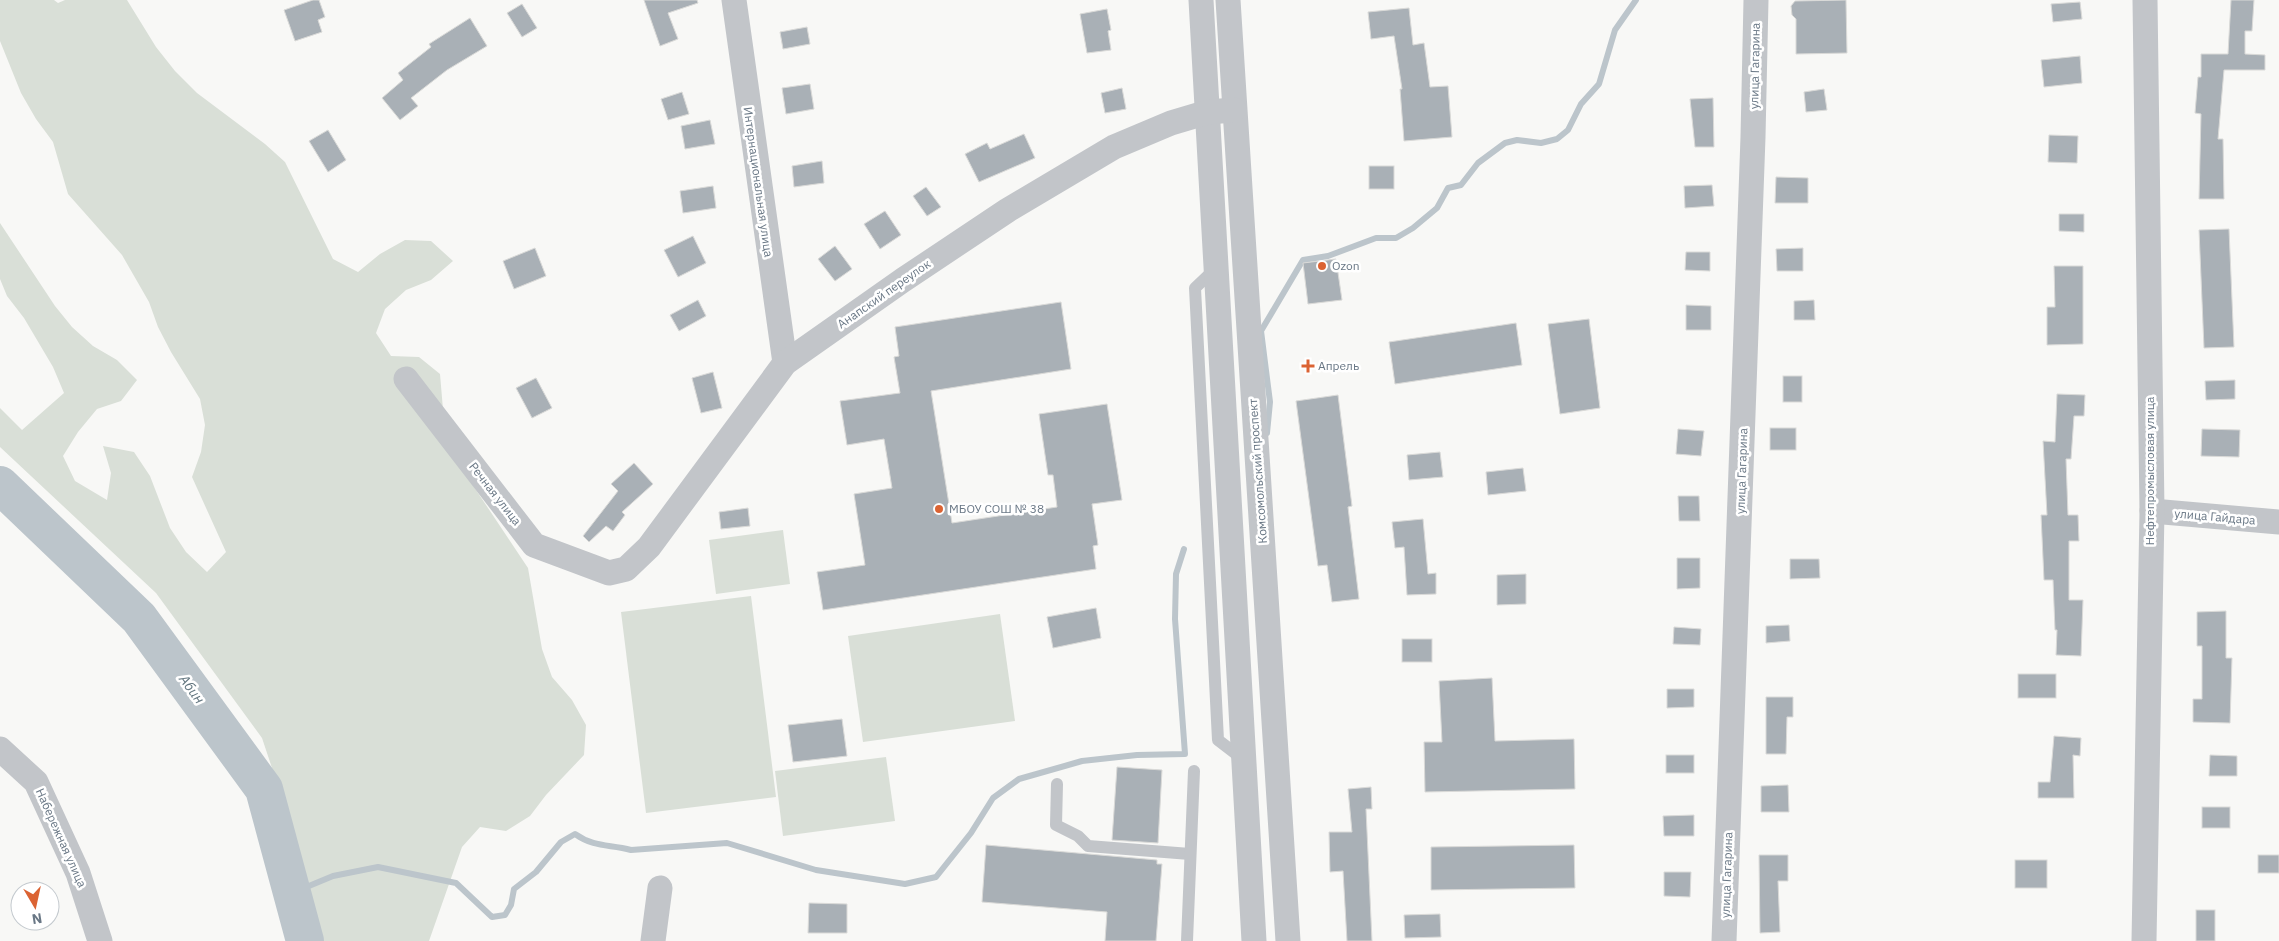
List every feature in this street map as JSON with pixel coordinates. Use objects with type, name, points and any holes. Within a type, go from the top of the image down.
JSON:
[{"type":"street","name":"Интернациональная улица","points":[[734,0],[785,363]]},
{"type":"street","points":[[1201,0],[1254,941]]},
{"type":"street","name":"Комсомольский проспект","points":[[1228,0],[1288,941]]},
{"type":"street","name":"улица Гагарина","points":[[1724,941],[1753,156],[1756,0]]},
{"type":"street","name":"Нефтепромысловая улица","points":[[2144,941],[2152,511],[2145,0]]},
{"type":"street","name":"Анапский переулок","points":[[609,574],[626,569],[649,547],[785,363],[903,280],[1008,210],[1106,152],[1171,124],[1208,112],[1234,110]]},
{"type":"street","name":"Речная улица","points":[[406,379],[534,545],[609,574]]},
{"type":"street","name":"улица Гайдара","points":[[2152,511],[2279,522]]},
{"type":"street","name":"Набережная улица","points":[[3,758],[36,782],[78,873],[100,941]]},
{"type":"street","points":[[653,941],[660,888]]},
{"type":"lane","points":[[1187,941],[1194,771]]},
{"type":"lane","points":[[1057,784],[1056,825],[1078,836],[1088,846],[1190,854]]},
{"type":"shaded area","points":[[0,0],[54,0],[58,3],[65,0],[127,0],[156,47],[175,71],[197,93],[265,144],[285,162],[333,259],[358,272],[380,254],[405,240],[431,241],[453,261],[431,280],[406,290],[385,309],[376,333],[391,356],[419,357],[440,374],[446,445],[528,568],[542,649],[552,677],[572,700],[586,725],[584,755],[546,795],[530,816],[506,831],[480,827],[462,847],[429,941],[321,941],[296,840],[262,738],[156,593],[0,447],[0,408],[22,430],[64,393],[53,367],[24,318],[7,296],[0,279],[0,223],[55,306],[72,327],[93,346],[117,360],[137,380],[121,401],[97,409],[78,432],[63,456],[75,481],[107,500],[111,473],[103,446],[134,452],[150,476],[170,528],[186,552],[207,572],[226,552],[192,477],[201,452],[205,425],[200,399],[171,352],[158,327],[149,302],[122,255],[68,194],[53,142],[36,119],[21,93],[0,41]]},
{"type":"shaded area","points":[[783,530],[790,584],[716,594],[709,540]]},
{"type":"shaded area","points":[[751,596],[776,797],[646,813],[621,612]]},
{"type":"shaded area","points":[[1000,614],[1015,721],[863,742],[848,636]]},
{"type":"shaded area","points":[[886,757],[895,821],[783,836],[775,771]]},
{"type":"building","points":[[313,0],[319,0],[325,17],[318,20],[322,32],[295,41],[284,10]]},
{"type":"building","points":[[644,0],[697,0],[698,3],[668,13],[678,39],[660,46]]},
{"type":"building","points":[[1846,0],[1847,53],[1796,54],[1796,19],[1792,15],[1791,6],[1795,1]]},
{"type":"building","points":[[2231,0],[2254,0],[2252,31],[2245,31],[2245,54],[2265,55],[2265,70],[2224,70],[2218,139],[2223,139],[2224,199],[2199,199],[2201,114],[2195,113],[2198,77],[2201,77],[2201,54],[2228,54]]},
{"type":"building","points":[[2080,2],[2082,19],[2053,22],[2051,4]]},
{"type":"building","points":[[522,4],[537,28],[522,37],[507,13]]},
{"type":"building","points":[[1409,8],[1413,45],[1424,43],[1430,87],[1448,86],[1452,137],[1404,141],[1400,89],[1402,89],[1394,36],[1371,39],[1368,12]]},
{"type":"building","points":[[1107,9],[1111,30],[1108,31],[1111,50],[1087,53],[1080,14]]},
{"type":"building","points":[[470,18],[487,46],[447,70],[411,98],[418,106],[400,120],[382,98],[403,80],[398,73],[431,47],[429,44]]},
{"type":"building","points":[[807,27],[810,44],[783,49],[780,32]]},
{"type":"building","points":[[2080,56],[2082,83],[2044,87],[2041,60]]},
{"type":"building","points":[[810,84],[814,109],[786,114],[782,88]]},
{"type":"building","points":[[1122,88],[1126,109],[1105,113],[1101,93]]},
{"type":"building","points":[[1824,89],[1827,110],[1806,112],[1804,92]]},
{"type":"building","points":[[682,92],[689,114],[668,120],[661,99]]},
{"type":"building","points":[[1713,98],[1714,147],[1695,147],[1690,99]]},
{"type":"building","points":[[710,120],[715,144],[685,149],[681,126]]},
{"type":"building","points":[[328,130],[346,160],[328,172],[309,141]]},
{"type":"building","points":[[1024,134],[1035,158],[979,182],[965,154],[987,143],[990,149]]},
{"type":"building","points":[[2049,135],[2078,136],[2077,163],[2048,162]]},
{"type":"building","points":[[822,161],[824,183],[794,187],[792,166]]},
{"type":"building","points":[[1369,166],[1394,166],[1394,189],[1369,189]]},
{"type":"building","points":[[1776,177],[1808,178],[1808,203],[1775,203]]},
{"type":"building","points":[[1712,185],[1714,206],[1685,208],[1684,186]]},
{"type":"building","points":[[713,186],[716,208],[683,213],[680,191]]},
{"type":"building","points":[[926,187],[941,207],[927,216],[913,196]]},
{"type":"building","points":[[885,211],[901,235],[880,249],[864,224]]},
{"type":"building","points":[[2059,214],[2084,214],[2084,232],[2059,231]]},
{"type":"building","points":[[2229,229],[2234,347],[2204,348],[2199,230]]},
{"type":"building","points":[[693,236],[706,263],[678,277],[664,250]]},
{"type":"building","points":[[835,246],[852,269],[835,281],[818,259]]},
{"type":"building","points":[[535,248],[546,276],[514,289],[503,261]]},
{"type":"building","points":[[1803,248],[1803,271],[1777,271],[1776,249]]},
{"type":"building","points":[[1686,252],[1710,252],[1710,271],[1685,270]]},
{"type":"building","points":[[1336,259],[1342,300],[1308,304],[1303,263]]},
{"type":"building","points":[[2054,266],[2083,266],[2083,344],[2047,345],[2047,307],[2055,307]]},
{"type":"building","points":[[698,300],[706,316],[679,331],[670,315]]},
{"type":"building","points":[[1814,300],[1815,320],[1794,320],[1794,301]]},
{"type":"building","points":[[1061,302],[1071,369],[931,391],[952,523],[1057,507],[1053,475],[1048,475],[1039,414],[1107,404],[1122,500],[1092,504],[1098,545],[1093,546],[1096,569],[823,610],[817,572],[865,565],[854,494],[892,488],[884,439],[847,445],[840,401],[900,393],[894,357],[899,356],[895,327]]},
{"type":"building","points":[[1686,305],[1711,306],[1711,330],[1686,330]]},
{"type":"building","points":[[1589,319],[1600,408],[1560,414],[1548,324]]},
{"type":"building","points":[[1516,323],[1522,365],[1395,384],[1389,342]]},
{"type":"building","points":[[713,372],[722,408],[701,413],[692,378]]},
{"type":"building","points":[[1783,376],[1802,376],[1802,402],[1783,402]]},
{"type":"building","points":[[536,378],[552,408],[532,418],[516,388]]},
{"type":"building","points":[[2235,380],[2235,399],[2206,400],[2205,381]]},
{"type":"building","points":[[2057,394],[2085,395],[2084,416],[2074,416],[2071,459],[2066,459],[2068,515],[2078,515],[2079,541],[2069,541],[2069,600],[2083,600],[2081,656],[2056,655],[2057,630],[2055,630],[2053,580],[2044,580],[2041,515],[2047,515],[2043,441],[2055,442]]},
{"type":"building","points":[[1338,395],[1352,506],[1348,507],[1359,599],[1332,602],[1327,565],[1318,566],[1296,401]]},
{"type":"building","points":[[1770,428],[1796,428],[1796,450],[1770,450]]},
{"type":"building","points":[[1678,429],[1704,431],[1701,456],[1676,454]]},
{"type":"building","points":[[2202,429],[2240,430],[2239,457],[2201,456]]},
{"type":"building","points":[[1440,452],[1443,477],[1409,480],[1407,455]]},
{"type":"building","points":[[634,463],[653,484],[622,512],[625,515],[613,531],[606,526],[589,542],[583,536],[618,491],[611,484]]},
{"type":"building","points":[[1523,468],[1526,491],[1488,495],[1486,472]]},
{"type":"building","points":[[1678,496],[1699,496],[1700,521],[1679,521]]},
{"type":"building","points":[[748,508],[750,526],[721,529],[719,512]]},
{"type":"building","points":[[1423,519],[1428,574],[1436,573],[1436,594],[1407,595],[1404,547],[1395,548],[1392,522]]},
{"type":"building","points":[[1677,558],[1700,558],[1700,588],[1677,589]]},
{"type":"building","points":[[1790,559],[1819,559],[1820,578],[1790,579]]},
{"type":"building","points":[[1526,574],[1526,604],[1497,605],[1497,575]]},
{"type":"building","points":[[1096,608],[1101,638],[1053,648],[1047,617]]},
{"type":"building","points":[[2226,611],[2226,658],[2232,658],[2230,723],[2193,722],[2193,699],[2202,699],[2202,646],[2197,646],[2197,612]]},
{"type":"building","points":[[1789,625],[1790,641],[1766,643],[1766,626]]},
{"type":"building","points":[[1674,627],[1701,629],[1700,645],[1673,644]]},
{"type":"building","points":[[1402,639],[1432,639],[1432,662],[1402,662]]},
{"type":"building","points":[[2018,674],[2056,674],[2056,698],[2018,698]]},
{"type":"building","points":[[1492,678],[1495,741],[1574,739],[1575,789],[1425,792],[1424,742],[1442,742],[1439,681]]},
{"type":"building","points":[[1667,689],[1694,689],[1694,707],[1667,708]]},
{"type":"building","points":[[1766,697],[1793,697],[1793,717],[1787,717],[1786,754],[1766,754]]},
{"type":"building","points":[[842,719],[847,756],[793,762],[788,725]]},
{"type":"building","points":[[2054,736],[2081,738],[2080,756],[2073,755],[2074,798],[2038,798],[2038,782],[2050,782]]},
{"type":"building","points":[[1666,755],[1694,755],[1694,773],[1666,773]]},
{"type":"building","points":[[2210,755],[2237,756],[2237,776],[2209,776]]},
{"type":"building","points":[[1117,767],[1162,770],[1158,843],[1112,840]]},
{"type":"building","points":[[1788,785],[1789,812],[1761,812],[1761,786]]},
{"type":"building","points":[[1371,787],[1372,809],[1366,809],[1372,941],[1347,941],[1343,871],[1330,872],[1329,832],[1352,832],[1348,789]]},
{"type":"building","points":[[2202,807],[2230,807],[2230,828],[2202,828]]},
{"type":"building","points":[[1694,815],[1694,836],[1664,836],[1663,816]]},
{"type":"building","points":[[986,845],[1157,860],[1157,864],[1162,864],[1156,941],[1105,941],[1107,912],[982,902]]},
{"type":"building","points":[[1574,845],[1575,888],[1431,890],[1431,847]]},
{"type":"building","points":[[1759,855],[1788,855],[1788,881],[1778,881],[1780,932],[1760,933]]},
{"type":"building","points":[[2258,855],[2279,855],[2279,873],[2258,873]]},
{"type":"building","points":[[2015,860],[2047,860],[2047,888],[2015,888]]},
{"type":"building","points":[[1664,872],[1691,872],[1690,897],[1664,896]]},
{"type":"building","points":[[809,903],[847,904],[847,933],[808,933]]},
{"type":"building","points":[[2196,910],[2215,910],[2215,941],[2196,941]]},
{"type":"building","points":[[1440,914],[1441,937],[1405,938],[1404,915]]},
{"type":"waterway","points":[[1267,433],[1270,402],[1261,331],[1303,260],[1328,256],[1376,238],[1396,238],[1413,228],[1437,208],[1448,188],[1461,185],[1478,163],[1505,143],[1517,140],[1541,143],[1557,139],[1568,130],[1581,104],[1599,84],[1615,30],[1636,0]]},
{"type":"waterway","name":"Абин","points":[[0,485],[139,618],[264,789],[305,941]]},
{"type":"waterway","points":[[292,893],[333,876],[378,867],[456,883],[492,917],[505,915],[511,905],[514,889],[536,872],[561,842],[575,834],[589,842],[631,850],[727,843],[816,870],[905,884],[936,877],[971,833],[993,798],[1019,779],[1082,761],[1137,755],[1185,754],[1175,619],[1176,574],[1184,549]]},
{"type":"place","name":"Ozon","points":[[1322,266]]},
{"type":"place","name":"Апрель","points":[[1308,366]]},
{"type":"place","name":"МБОУ СОШ № 38","points":[[939,509]]}]
